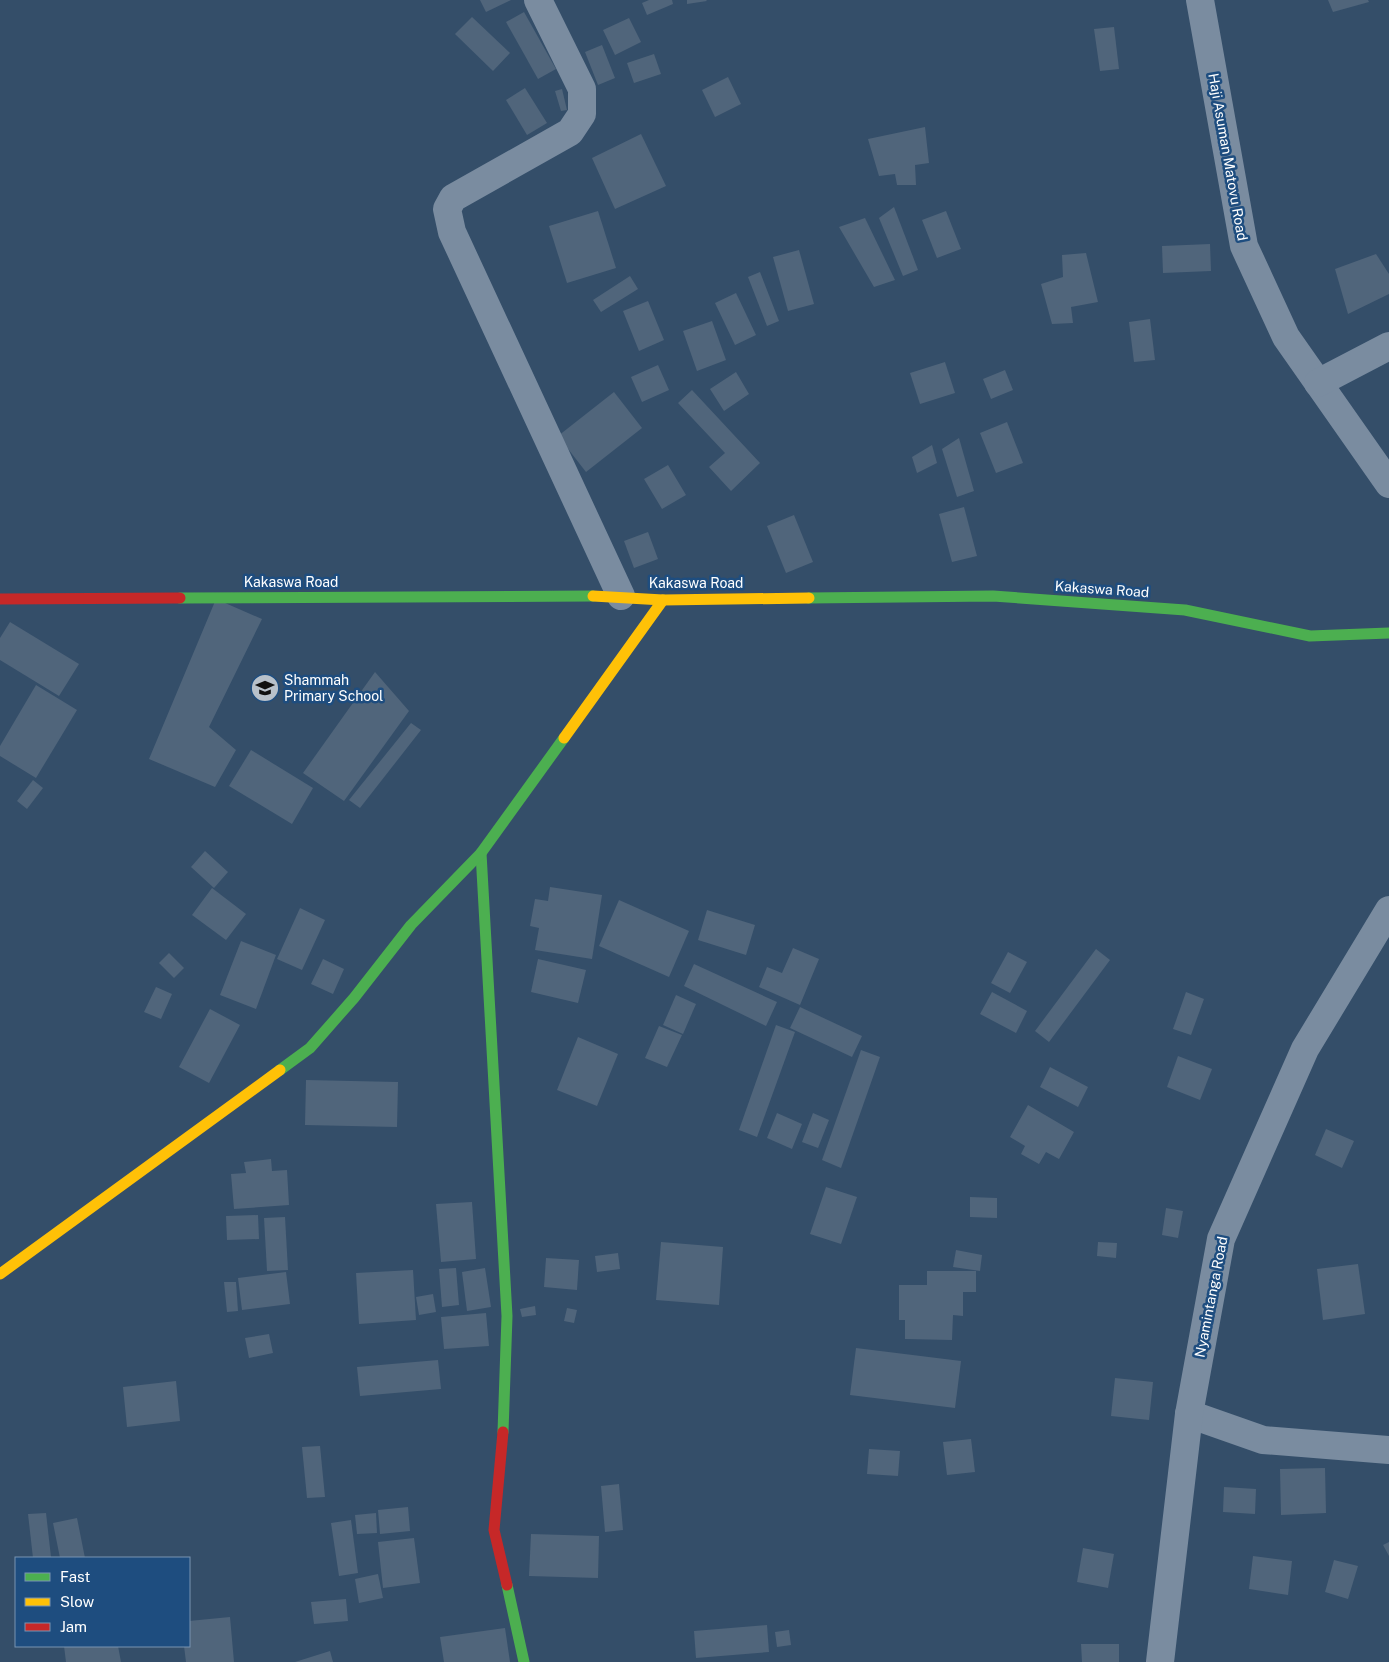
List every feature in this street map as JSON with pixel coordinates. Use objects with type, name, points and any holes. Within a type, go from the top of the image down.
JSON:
[{"type":"street","points":[[538,0],[582,89],[582,114],[570,132],[453,198],[447,209],[452,232],[621,596]]},
{"type":"street","name":"Haji Asuman Matovu Road","points":[[1200,0],[1244,246],[1286,337],[1389,484]]},
{"type":"street","points":[[1318,383],[1389,346]]},
{"type":"street","name":"Kakaswa Road","points":[[0,599],[621,596],[663,600],[993,596],[1186,610],[1310,636],[1389,634]]},
{"type":"street","points":[[0,1274],[310,1048],[354,998],[411,925],[481,853],[663,600]]},
{"type":"street","points":[[481,853],[507,1316],[505,1410],[494,1530],[524,1662]]},
{"type":"street","name":"Nyamintanga Road","points":[[1160,1662],[1189,1414],[1221,1239],[1305,1049],[1389,910]]},
{"type":"street","points":[[1189,1414],[1263,1440],[1389,1450]]},
{"type":"building","points":[[480,0],[511,0],[486,12]]},
{"type":"building","points":[[649,0],[672,0],[673,4],[647,15],[642,3]]},
{"type":"building","points":[[687,0],[706,0],[707,1],[687,4]]},
{"type":"building","points":[[1328,0],[1368,0],[1369,2],[1333,12]]},
{"type":"building","points":[[524,12],[556,69],[538,79],[506,22]]},
{"type":"building","points":[[472,17],[510,53],[493,71],[455,34]]},
{"type":"building","points":[[629,18],[641,42],[615,55],[603,30]]},
{"type":"building","points":[[1114,27],[1119,69],[1100,71],[1094,29]]},
{"type":"building","points":[[602,45],[615,78],[598,85],[585,52]]},
{"type":"building","points":[[654,54],[661,74],[634,83],[627,63]]},
{"type":"building","points":[[728,77],[741,104],[715,117],[702,90]]},
{"type":"building","points":[[525,88],[547,123],[527,135],[506,100]]},
{"type":"building","points":[[562,89],[567,110],[561,111],[555,91]]},
{"type":"building","points":[[925,127],[929,163],[915,165],[916,185],[897,185],[895,174],[879,176],[868,139]]},
{"type":"building","points":[[641,134],[666,186],[615,209],[592,158]]},
{"type":"building","points":[[894,207],[918,270],[903,276],[879,218]]},
{"type":"building","points":[[598,211],[616,268],[567,283],[549,226]]},
{"type":"building","points":[[946,211],[961,249],[937,258],[922,220]]},
{"type":"building","points":[[865,218],[895,280],[874,287],[839,227]]},
{"type":"building","points":[[1210,244],[1211,271],[1163,273],[1162,246]]},
{"type":"building","points":[[799,250],[814,304],[788,311],[773,257]]},
{"type":"building","points":[[1086,253],[1098,302],[1071,307],[1073,323],[1052,324],[1041,284],[1063,277],[1062,255]]},
{"type":"building","points":[[1376,254],[1389,274],[1389,294],[1348,314],[1335,269]]},
{"type":"building","points":[[760,272],[779,321],[767,326],[748,277]]},
{"type":"building","points":[[630,276],[638,289],[601,312],[593,300]]},
{"type":"building","points":[[736,293],[756,335],[735,345],[715,303]]},
{"type":"building","points":[[648,301],[664,340],[639,351],[623,311]]},
{"type":"building","points":[[1150,319],[1155,360],[1134,362],[1129,322]]},
{"type":"building","points":[[712,321],[726,360],[697,371],[683,331]]},
{"type":"building","points":[[945,362],[955,393],[920,404],[910,373]]},
{"type":"building","points":[[658,365],[669,390],[642,402],[631,377]]},
{"type":"building","points":[[1005,370],[1013,390],[991,399],[983,379]]},
{"type":"building","points":[[736,372],[749,394],[724,411],[710,389]]},
{"type":"building","points":[[692,390],[760,463],[731,491],[709,467],[725,453],[678,403]]},
{"type":"building","points":[[614,392],[642,428],[586,472],[558,436]]},
{"type":"building","points":[[1007,422],[1023,463],[996,473],[980,433]]},
{"type":"building","points":[[959,438],[974,491],[957,497],[942,449]]},
{"type":"building","points":[[932,445],[937,463],[917,473],[912,457]]},
{"type":"building","points":[[668,465],[686,495],[662,509],[644,479]]},
{"type":"building","points":[[964,507],[977,556],[952,562],[939,514]]},
{"type":"building","points":[[794,515],[813,562],[786,573],[767,526]]},
{"type":"building","points":[[648,532],[658,559],[634,568],[624,541]]},
{"type":"building","points":[[216,599],[262,619],[209,727],[236,750],[215,787],[149,759]]},
{"type":"building","points":[[10,622],[79,664],[59,696],[0,660],[0,638]]},
{"type":"building","points":[[375,672],[409,711],[344,801],[303,773]]},
{"type":"building","points":[[36,685],[77,710],[36,778],[0,756],[0,746]]},
{"type":"building","points":[[411,723],[421,730],[360,808],[349,800]]},
{"type":"building","points":[[251,750],[313,788],[292,824],[229,786]]},
{"type":"building","points":[[33,780],[43,788],[27,809],[17,801]]},
{"type":"building","points":[[205,851],[228,872],[214,888],[191,867]]},
{"type":"building","points":[[550,887],[602,895],[592,959],[535,950],[539,928],[530,926],[535,899],[548,901]]},
{"type":"building","points":[[212,888],[246,914],[226,940],[192,915]]},
{"type":"building","points":[[619,900],[689,931],[669,977],[599,946]]},
{"type":"building","points":[[300,908],[325,920],[302,970],[277,959]]},
{"type":"building","points":[[707,910],[755,925],[746,955],[698,940]]},
{"type":"building","points":[[241,941],[276,955],[256,1009],[220,995]]},
{"type":"building","points":[[793,948],[819,959],[800,1005],[759,987],[767,967],[782,973]]},
{"type":"building","points":[[1096,949],[1110,960],[1049,1042],[1035,1031]]},
{"type":"building","points":[[1008,952],[1027,962],[1010,993],[991,983]]},
{"type":"building","points":[[169,953],[184,968],[174,978],[159,963]]},
{"type":"building","points":[[323,959],[344,969],[333,994],[311,984]]},
{"type":"building","points":[[538,959],[586,970],[578,1003],[531,992]]},
{"type":"building","points":[[694,964],[777,1002],[766,1026],[684,986]]},
{"type":"building","points":[[156,987],[172,994],[161,1019],[144,1012]]},
{"type":"building","points":[[992,992],[1027,1011],[1016,1033],[980,1014]]},
{"type":"building","points":[[1186,992],[1204,999],[1191,1035],[1173,1029]]},
{"type":"building","points":[[676,995],[696,1004],[683,1034],[663,1025]]},
{"type":"building","points":[[800,1007],[862,1036],[852,1057],[790,1028]]},
{"type":"building","points":[[210,1009],[240,1025],[209,1083],[179,1067]]},
{"type":"building","points":[[776,1025],[795,1032],[757,1137],[739,1130]]},
{"type":"building","points":[[659,1026],[682,1035],[667,1067],[645,1058]]},
{"type":"building","points":[[578,1037],[618,1054],[597,1106],[557,1090]]},
{"type":"building","points":[[861,1050],[880,1057],[841,1168],[822,1160]]},
{"type":"building","points":[[1178,1056],[1212,1069],[1200,1100],[1167,1087]]},
{"type":"building","points":[[1050,1067],[1088,1087],[1078,1107],[1040,1087]]},
{"type":"building","points":[[306,1080],[398,1082],[397,1127],[305,1125]]},
{"type":"building","points":[[1028,1105],[1074,1132],[1059,1159],[1046,1152],[1039,1164],[1021,1154],[1025,1146],[1010,1137]]},
{"type":"building","points":[[777,1113],[802,1124],[792,1149],[767,1138]]},
{"type":"building","points":[[813,1113],[829,1120],[818,1148],[802,1142]]},
{"type":"building","points":[[1326,1129],[1354,1141],[1342,1168],[1315,1155]]},
{"type":"building","points":[[271,1159],[272,1171],[287,1170],[289,1205],[234,1209],[231,1174],[246,1173],[244,1162]]},
{"type":"building","points":[[826,1187],[857,1197],[841,1244],[810,1234]]},
{"type":"building","points":[[970,1197],[997,1198],[997,1218],[970,1217]]},
{"type":"building","points":[[472,1202],[476,1259],[441,1262],[436,1204]]},
{"type":"building","points":[[1166,1208],[1183,1211],[1178,1238],[1162,1235]]},
{"type":"building","points":[[258,1215],[259,1239],[227,1240],[226,1216]]},
{"type":"building","points":[[285,1217],[288,1270],[267,1271],[264,1218]]},
{"type":"building","points":[[661,1242],[723,1247],[719,1305],[656,1300]]},
{"type":"building","points":[[1098,1242],[1117,1243],[1116,1258],[1097,1256]]},
{"type":"building","points":[[956,1250],[982,1255],[980,1271],[953,1267]]},
{"type":"building","points":[[618,1253],[620,1269],[597,1272],[595,1256]]},
{"type":"building","points":[[546,1258],[579,1260],[577,1290],[544,1287]]},
{"type":"building","points":[[1358,1264],[1365,1314],[1323,1320],[1317,1269]]},
{"type":"building","points":[[456,1268],[459,1305],[442,1307],[439,1269]]},
{"type":"building","points":[[485,1268],[491,1307],[467,1311],[462,1272]]},
{"type":"building","points":[[413,1270],[416,1320],[359,1324],[356,1273]]},
{"type":"building","points":[[927,1271],[976,1271],[976,1292],[963,1292],[963,1316],[953,1315],[952,1340],[905,1339],[905,1320],[899,1320],[899,1285],[927,1285]]},
{"type":"building","points":[[286,1272],[290,1304],[242,1310],[238,1278]]},
{"type":"building","points":[[224,1282],[236,1282],[238,1311],[227,1312]]},
{"type":"building","points":[[433,1294],[436,1312],[419,1315],[416,1297]]},
{"type":"building","points":[[535,1306],[536,1315],[522,1317],[520,1309]]},
{"type":"building","points":[[567,1308],[577,1310],[574,1323],[564,1321]]},
{"type":"building","points":[[486,1313],[489,1346],[444,1349],[441,1317]]},
{"type":"building","points":[[269,1334],[273,1353],[249,1358],[245,1338]]},
{"type":"building","points":[[856,1348],[961,1361],[955,1408],[850,1395]]},
{"type":"building","points":[[438,1360],[441,1389],[360,1396],[357,1367]]},
{"type":"building","points":[[1115,1378],[1153,1382],[1149,1420],[1111,1416]]},
{"type":"building","points":[[176,1381],[180,1421],[127,1427],[123,1387]]},
{"type":"building","points":[[971,1439],[975,1472],[947,1475],[943,1442]]},
{"type":"building","points":[[320,1446],[325,1497],[307,1498],[302,1447]]},
{"type":"building","points":[[869,1449],[900,1451],[898,1476],[867,1474]]},
{"type":"building","points":[[1325,1468],[1326,1513],[1281,1515],[1280,1469]]},
{"type":"building","points":[[619,1484],[623,1530],[605,1532],[601,1486]]},
{"type":"building","points":[[1224,1487],[1256,1489],[1255,1514],[1223,1512]]},
{"type":"building","points":[[408,1507],[410,1531],[380,1534],[378,1510]]},
{"type":"building","points":[[46,1513],[51,1557],[33,1557],[28,1514]]},
{"type":"building","points":[[376,1513],[377,1533],[357,1534],[355,1515]]},
{"type":"building","points":[[77,1518],[85,1557],[60,1557],[53,1523]]},
{"type":"building","points":[[351,1520],[358,1573],[339,1576],[331,1523]]},
{"type":"building","points":[[531,1534],[599,1536],[598,1578],[529,1576]]},
{"type":"building","points":[[414,1538],[420,1583],[383,1588],[378,1542]]},
{"type":"building","points":[[1389,1542],[1389,1556],[1383,1545]]},
{"type":"building","points":[[1083,1548],[1114,1554],[1108,1588],[1077,1582]]},
{"type":"building","points":[[1253,1556],[1292,1561],[1288,1595],[1249,1589]]},
{"type":"building","points":[[1334,1560],[1358,1566],[1348,1599],[1325,1592]]},
{"type":"building","points":[[378,1574],[383,1598],[359,1603],[355,1579]]},
{"type":"building","points":[[346,1599],[348,1621],[314,1624],[311,1602]]},
{"type":"building","points":[[230,1617],[234,1662],[186,1662],[184,1647],[190,1647],[190,1621]]},
{"type":"building","points":[[767,1625],[769,1652],[696,1658],[694,1631]]},
{"type":"building","points":[[505,1628],[510,1662],[444,1662],[440,1637]]},
{"type":"building","points":[[789,1630],[791,1645],[777,1647],[775,1632]]},
{"type":"building","points":[[1081,1644],[1119,1644],[1119,1662],[1082,1662]]},
{"type":"building","points":[[64,1647],[118,1647],[121,1662],[66,1662]]},
{"type":"building","points":[[330,1651],[333,1662],[295,1662]]},
{"type":"traffic: fast","points":[[180,598],[593,596]]},
{"type":"traffic: fast","points":[[809,598],[993,596],[1185,610],[1310,636],[1389,633]]},
{"type":"traffic: fast","points":[[280,1070],[310,1048],[354,998],[411,925],[481,853],[564,738]]},
{"type":"traffic: fast","points":[[481,853],[507,1316],[503,1432]]},
{"type":"traffic: fast","points":[[507,1585],[524,1662]]},
{"type":"traffic: slow","points":[[593,596],[663,600],[809,598]]},
{"type":"traffic: slow","points":[[564,738],[663,600]]},
{"type":"traffic: slow","points":[[0,1274],[280,1070]]},
{"type":"traffic: jam","points":[[0,599],[180,598]]},
{"type":"traffic: jam","points":[[503,1432],[494,1530],[507,1585]]},
{"type":"place","name":"Shammah Primary School","points":[[265,688]]}]
